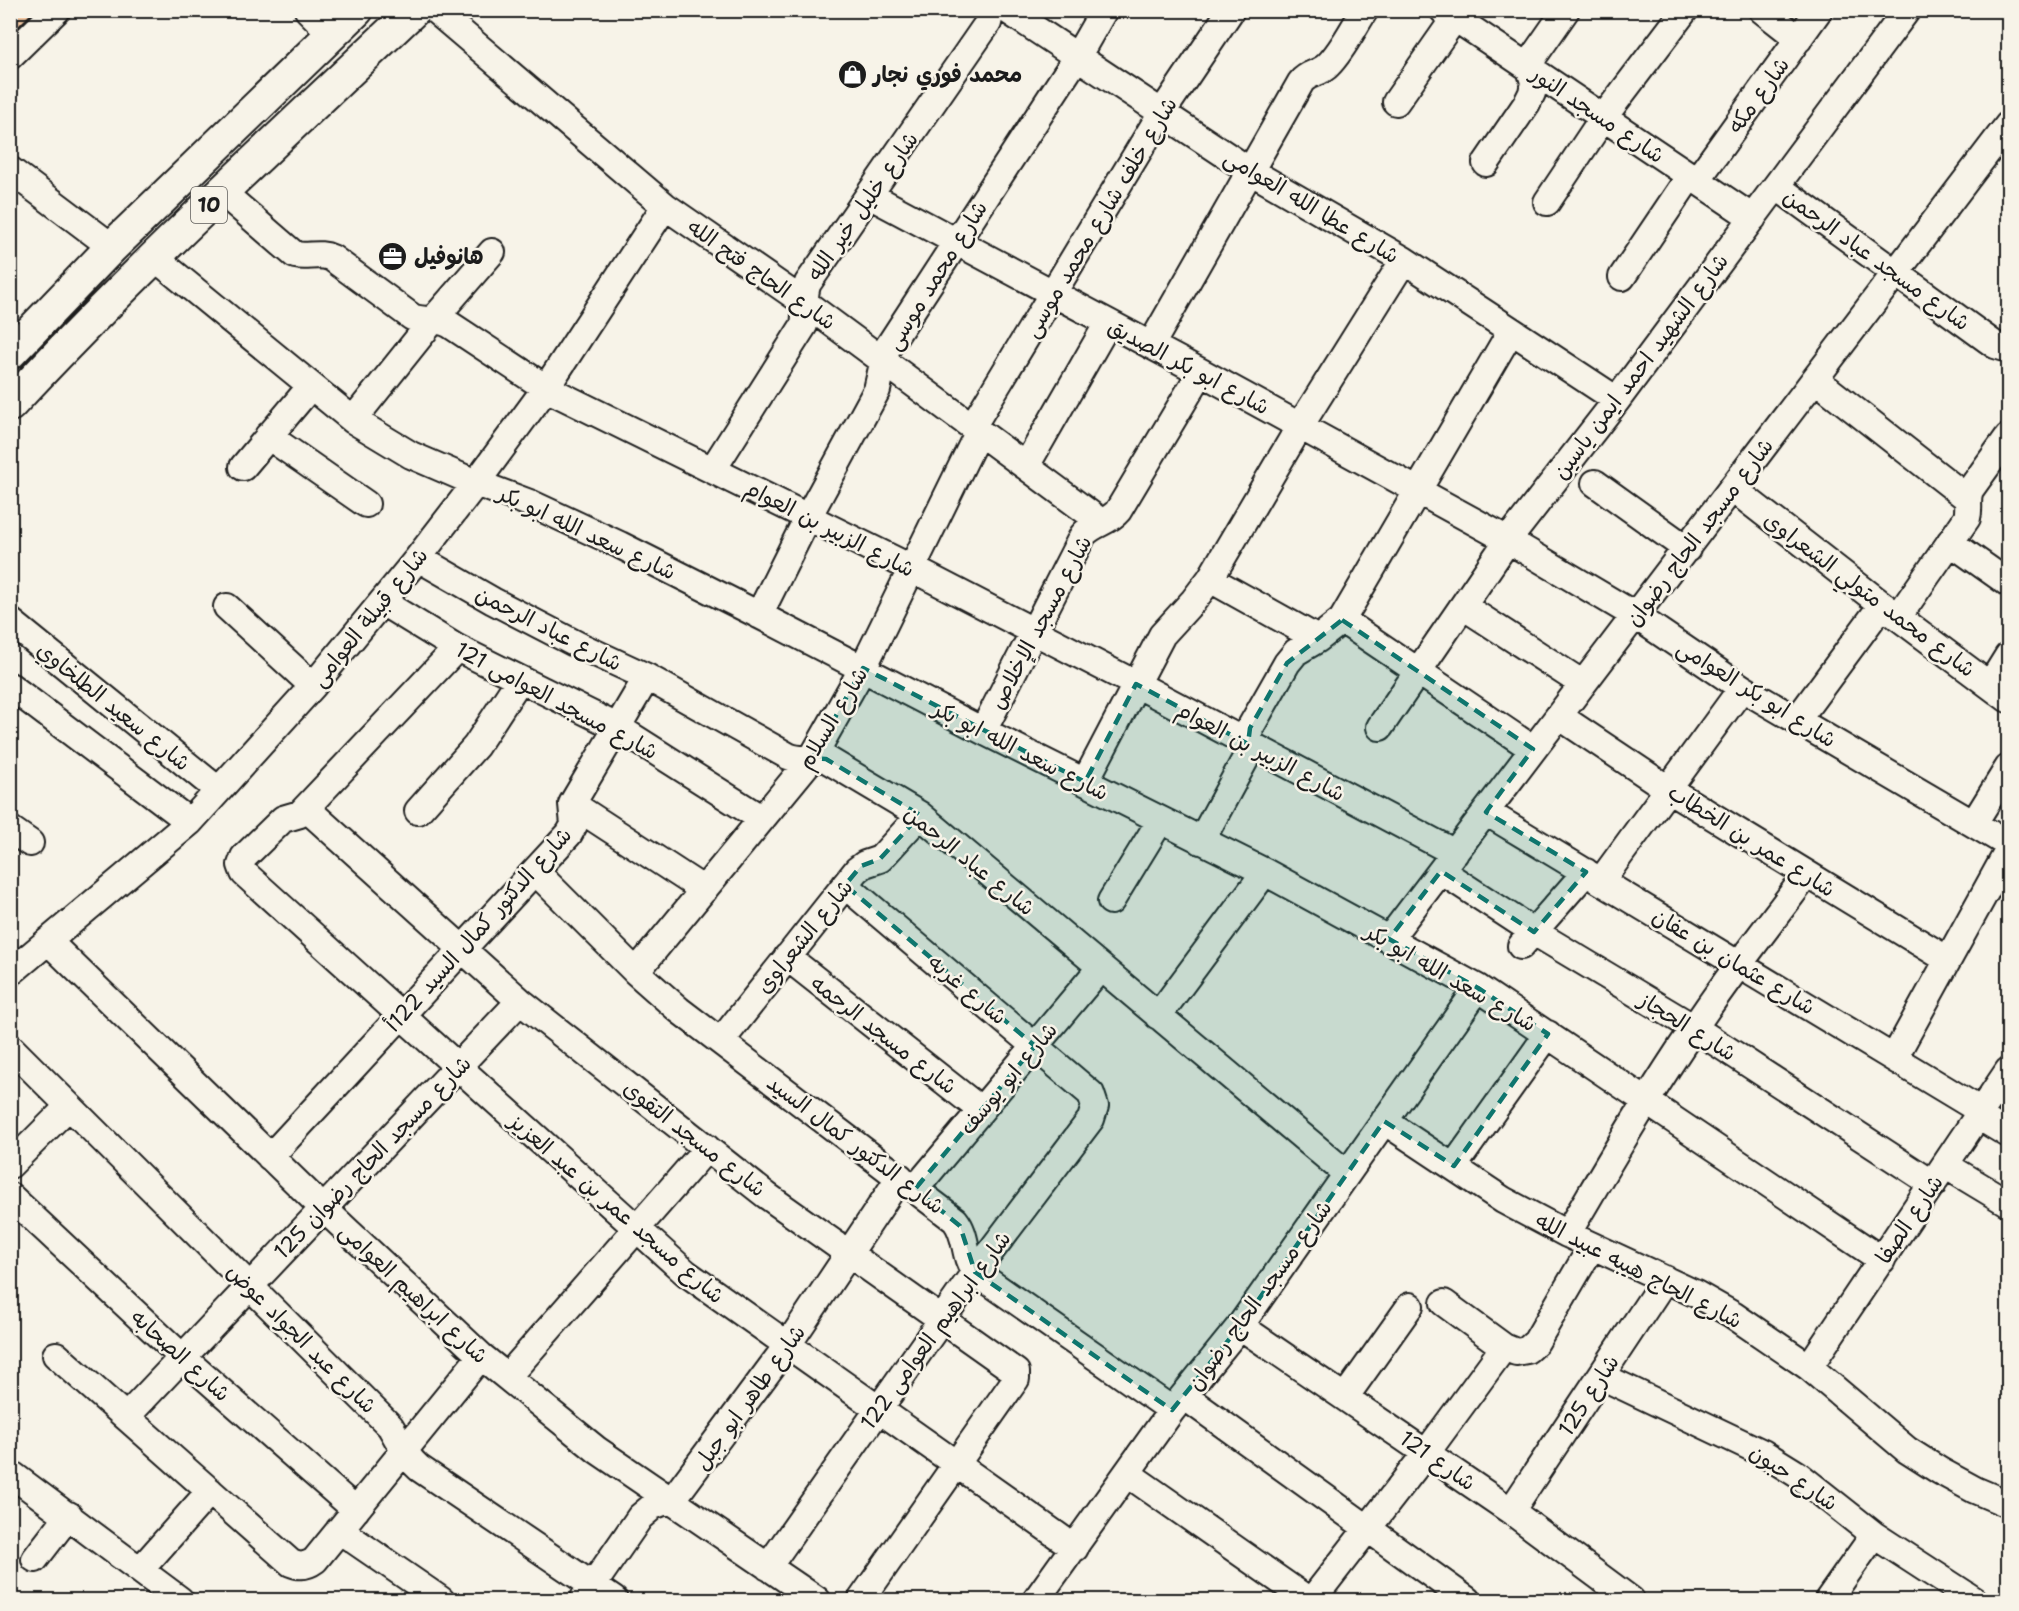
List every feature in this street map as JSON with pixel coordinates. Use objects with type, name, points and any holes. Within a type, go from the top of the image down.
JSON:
[{"type":"main road","name":"10","points":[[10,353],[112,247],[357,10]]},
{"type":"main road","name":"10","points":[[10,405],[154,257],[414,10]]},
{"type":"street","points":[[10,56],[57,10]]},
{"type":"street","points":[[308,10],[332,34]]},
{"type":"street","name":"شارع الحاج فتح الله","points":[[435,10],[665,206],[883,360],[1101,522]]},
{"type":"street","name":"شارع خليل خير الله","points":[[713,469],[804,325],[806,312],[804,303],[808,283],[988,23],[991,10]]},
{"type":"street","name":"شارع عطا الله العوامى","points":[[1007,10],[1250,171],[1404,260],[1617,400]]},
{"type":"street","name":"شارع محمد موسى","points":[[759,615],[808,517],[877,390],[886,350],[1077,57],[1104,10]]},
{"type":"street","name":"شارع خلف شارع محمد موسى","points":[[976,429],[1053,293],[1161,114],[1232,10]]},
{"type":"street","points":[[1151,345],[1300,82],[1311,73],[1328,66],[1365,10]]},
{"type":"street","points":[[1486,163],[1532,93],[1534,82],[1530,69],[1534,56],[1566,10]]},
{"type":"street","points":[[1547,202],[1604,118],[1685,10]]},
{"type":"street","points":[[1762,10],[1798,39]]},
{"type":"street","name":"شارع مكه","points":[[1622,277],[1819,10]]},
{"type":"street","name":"شارع الشهيد احمد ايمن ياسين","points":[[1380,727],[1508,540],[1617,400],[1907,10]]},
{"type":"street","points":[[1396,102],[1456,16]]},
{"type":"street","name":"شارع مسجد النور","points":[[1456,16],[1530,69],[1753,218]]},
{"type":"street","name":"شارع مسجد الحاج رضوان","points":[[1389,939],[1896,273],[2000,152],[2008,125]]},
{"type":"street","points":[[10,170],[112,247]]},
{"type":"street","name":"شارع مسجد عباد الرحمن","points":[[1776,186],[1995,345],[2008,349]]},
{"type":"street","name":"شارع الزبير بن العوام","points":[[222,192],[295,255],[326,255],[412,317],[442,320],[546,388],[713,469],[1136,684],[1250,744],[1448,862]]},
{"type":"street","name":"شارع ابو بكر الصديق","points":[[869,195],[1151,345],[1508,540]]},
{"type":"street","name":"شارع قبيلة العوامى","points":[[13,967],[48,941],[190,822],[313,686],[418,558],[546,388],[665,206]]},
{"type":"street","points":[[353,420],[433,320],[492,252]]},
{"type":"street","name":"شارع سعد الله ابو بكر","points":[[154,257],[353,420],[411,455],[532,504],[759,615],[982,731],[1265,872],[1479,988],[1647,1099],[1882,1260]]},
{"type":"street","points":[[1085,782],[1162,635],[1210,579],[1300,426],[1404,260]]},
{"type":"street","points":[[1026,466],[1108,323]]},
{"type":"street","points":[[1202,841],[1247,756],[1250,728],[1287,663],[1296,652],[1318,639],[1342,620],[1511,331]]},
{"type":"street","name":"شارع مسجد الإخلاص","points":[[982,731],[1083,535],[1094,525],[1118,511],[1201,372]]},
{"type":"street","points":[[1815,379],[1967,498]]},
{"type":"street","points":[[243,467],[311,386]]},
{"type":"street","name":"شارع السلام","points":[[636,972],[812,758],[863,668],[912,569],[976,429]]},
{"type":"street","points":[[268,436],[366,504]]},
{"type":"street","points":[[1797,720],[1950,542],[1967,518],[1969,512],[1967,498],[1970,490],[2008,438]]},
{"type":"street","points":[[1595,483],[1687,549]]},
{"type":"street","name":"شارع محمد متولي الشعراوى","points":[[1732,488],[1890,611],[1999,692]]},
{"type":"street","name":"شارع ابو بكر العوامى","points":[[1508,540],[1636,616],[1742,687],[2008,844]]},
{"type":"street","points":[[1950,542],[2008,583]]},
{"type":"street","name":"شارع عباد الرحمن","points":[[418,558],[504,607],[646,677],[788,756],[799,760],[826,759],[920,815],[1347,1174]]},
{"type":"street","points":[[1210,579],[1318,639]]},
{"type":"street","name":"شارع مسجد العوامى 121","points":[[382,602],[457,648],[617,727],[762,819]]},
{"type":"street","points":[[1463,606],[1583,684]]},
{"type":"street","points":[[227,607],[313,686]]},
{"type":"street","points":[[1342,620],[1533,749]]},
{"type":"street","name":"شارع سعيد الطلخاوي","points":[[10,621],[218,790]]},
{"type":"street","points":[[306,808],[457,648]]},
{"type":"street","points":[[1999,692],[2008,656]]},
{"type":"street","name":"شارع الدكتور كمال السيد 122أ","points":[[270,1157],[572,829],[574,821],[572,804],[646,677]]},
{"type":"street","points":[[418,811],[476,746],[520,679]]},
{"type":"street","name":"شارع سعيد الطلخاوي","points":[[10,686],[190,822]]},
{"type":"street","points":[[1527,939],[1594,877],[1668,789],[1742,687]]},
{"type":"street","name":"شارع عمر بن الخطاب","points":[[1559,716],[1668,789],[1948,960]]},
{"type":"street","points":[[1974,823],[2008,768]]},
{"type":"street","points":[[572,804],[704,890]]},
{"type":"street","name":"شارع مسجد عمر بن عبد العزيز","points":[[306,808],[300,814],[279,822],[244,857],[242,865],[246,876],[686,1273],[1075,1548]]},
{"type":"street","name":"شارع مسجد التقوى","points":[[306,808],[520,1001],[766,1195],[1015,1370],[1017,1375],[956,1465]]},
{"type":"street","name":"شارع عثمان بن عفان","points":[[1486,812],[1893,1058],[2008,1134]]},
{"type":"street","name":"شارع الشعراوى","points":[[721,1041],[861,866],[880,860],[920,815]]},
{"type":"street","points":[[1111,901],[1160,820]]},
{"type":"street","points":[[1893,1058],[2008,851]]},
{"type":"street","name":"شارع الحجاز","points":[[1448,862],[1527,939],[1694,1028],[1939,1174],[2008,1203]]},
{"type":"street","name":"شارع الدكتور كمال السيد","points":[[535,871],[636,972],[680,1010],[950,1215],[960,1226],[966,1254],[975,1272]]},
{"type":"street","points":[[1158,1016],[1265,872]]},
{"type":"street","points":[[1567,1234],[1647,1099],[1694,1028],[1739,964],[1808,874]]},
{"type":"street","name":"شارع غربه","points":[[845,885],[1091,1094]]},
{"type":"street","name":"شارع ابراهيم العوامى","points":[[48,941],[323,1208],[481,1356],[597,1450],[817,1600]]},
{"type":"street","name":"شارع مسجد الرحمه","points":[[787,957],[981,1110]]},
{"type":"street","name":"شارع ابو يوسف","points":[[908,1183],[981,1110],[1101,967]]},
{"type":"street","name":"شارع مسجد الحاج رضوان","points":[[1036,1600],[1178,1403],[1240,1326],[1479,988]]},
{"type":"street","name":"شارع مسجد الحاج رضوان 125","points":[[126,1417],[520,1001]]},
{"type":"street","points":[[1454,1166],[1548,1034]]},
{"type":"street","name":"شارع عبد الجواد عوض","points":[[10,1047],[390,1426],[403,1452],[419,1468],[587,1593],[614,1600]]},
{"type":"street","name":"شارع الصفا","points":[[1809,1367],[2008,1071]]},
{"type":"street","name":"شارع ابراهيم العوامى 122","points":[[768,1567],[975,1272],[1091,1119],[1095,1106],[1091,1094]]},
{"type":"street","points":[[10,1165],[69,1106]]},
{"type":"street","name":"شارع الحاج هيبه عبيد الله","points":[[1384,1121],[1503,1200],[1567,1234],[1696,1294],[1732,1315],[1809,1367],[1907,1450],[1975,1490],[2008,1504]]},
{"type":"street","points":[[507,1377],[707,1148]]},
{"type":"street","name":"شارع طاهر ابو جبل","points":[[587,1593],[640,1517],[653,1506],[671,1499],[679,1491],[787,1346],[849,1253],[908,1183]]},
{"type":"street","name":"شارع الصحابه","points":[[10,1196],[182,1357],[356,1510]]},
{"type":"street","points":[[1444,1303],[1504,1347],[1516,1352],[1527,1350],[1536,1342],[1592,1246]]},
{"type":"street","points":[[975,1272],[1368,1529],[1467,1600]]},
{"type":"street","name":"شارع 125","points":[[1511,1511],[1665,1279]]},
{"type":"street","points":[[1346,1396],[1410,1306]]},
{"type":"street","name":"شارع 121","points":[[1240,1326],[1346,1396],[1511,1511],[1623,1598]]},
{"type":"street","points":[[1128,1473],[1310,1600],[1368,1529],[1504,1347]]},
{"type":"street","points":[[56,1355],[291,1563],[301,1566],[311,1564],[481,1356]]},
{"type":"street","name":"شارع حبون","points":[[1601,1376],[1763,1453],[1797,1474],[1874,1535],[1974,1600]]},
{"type":"street","points":[[861,1600],[956,1465]]},
{"type":"street","points":[[10,1473],[69,1515],[175,1599]]},
{"type":"street","points":[[140,1570],[210,1491]]},
{"type":"street","points":[[35,1559],[69,1515]]},
{"type":"street","points":[[339,1530],[441,1600]]},
{"type":"street","points":[[1828,1600],[1874,1535]]},
{"type":"highlighted area","points":[[1342,620],[1533,749],[1486,812],[1586,872],[1534,932],[1441,871],[1389,939],[1478,988],[1548,1034],[1454,1166],[1384,1121],[1240,1326],[1172,1410],[975,1272],[960,1226],[915,1189],[1035,1046],[845,885],[861,866],[880,859],[920,815],[826,759],[812,758],[863,668],[1085,782],[1136,684],[1248,744],[1250,728],[1287,663]]},
{"type":"building","points":[[10,10],[35,10],[10,35]]},
{"type":"place","name":"محمد فوري نجار","points":[[852,74]]},
{"type":"place","name":"هانوفيل","points":[[393,256]]}]
